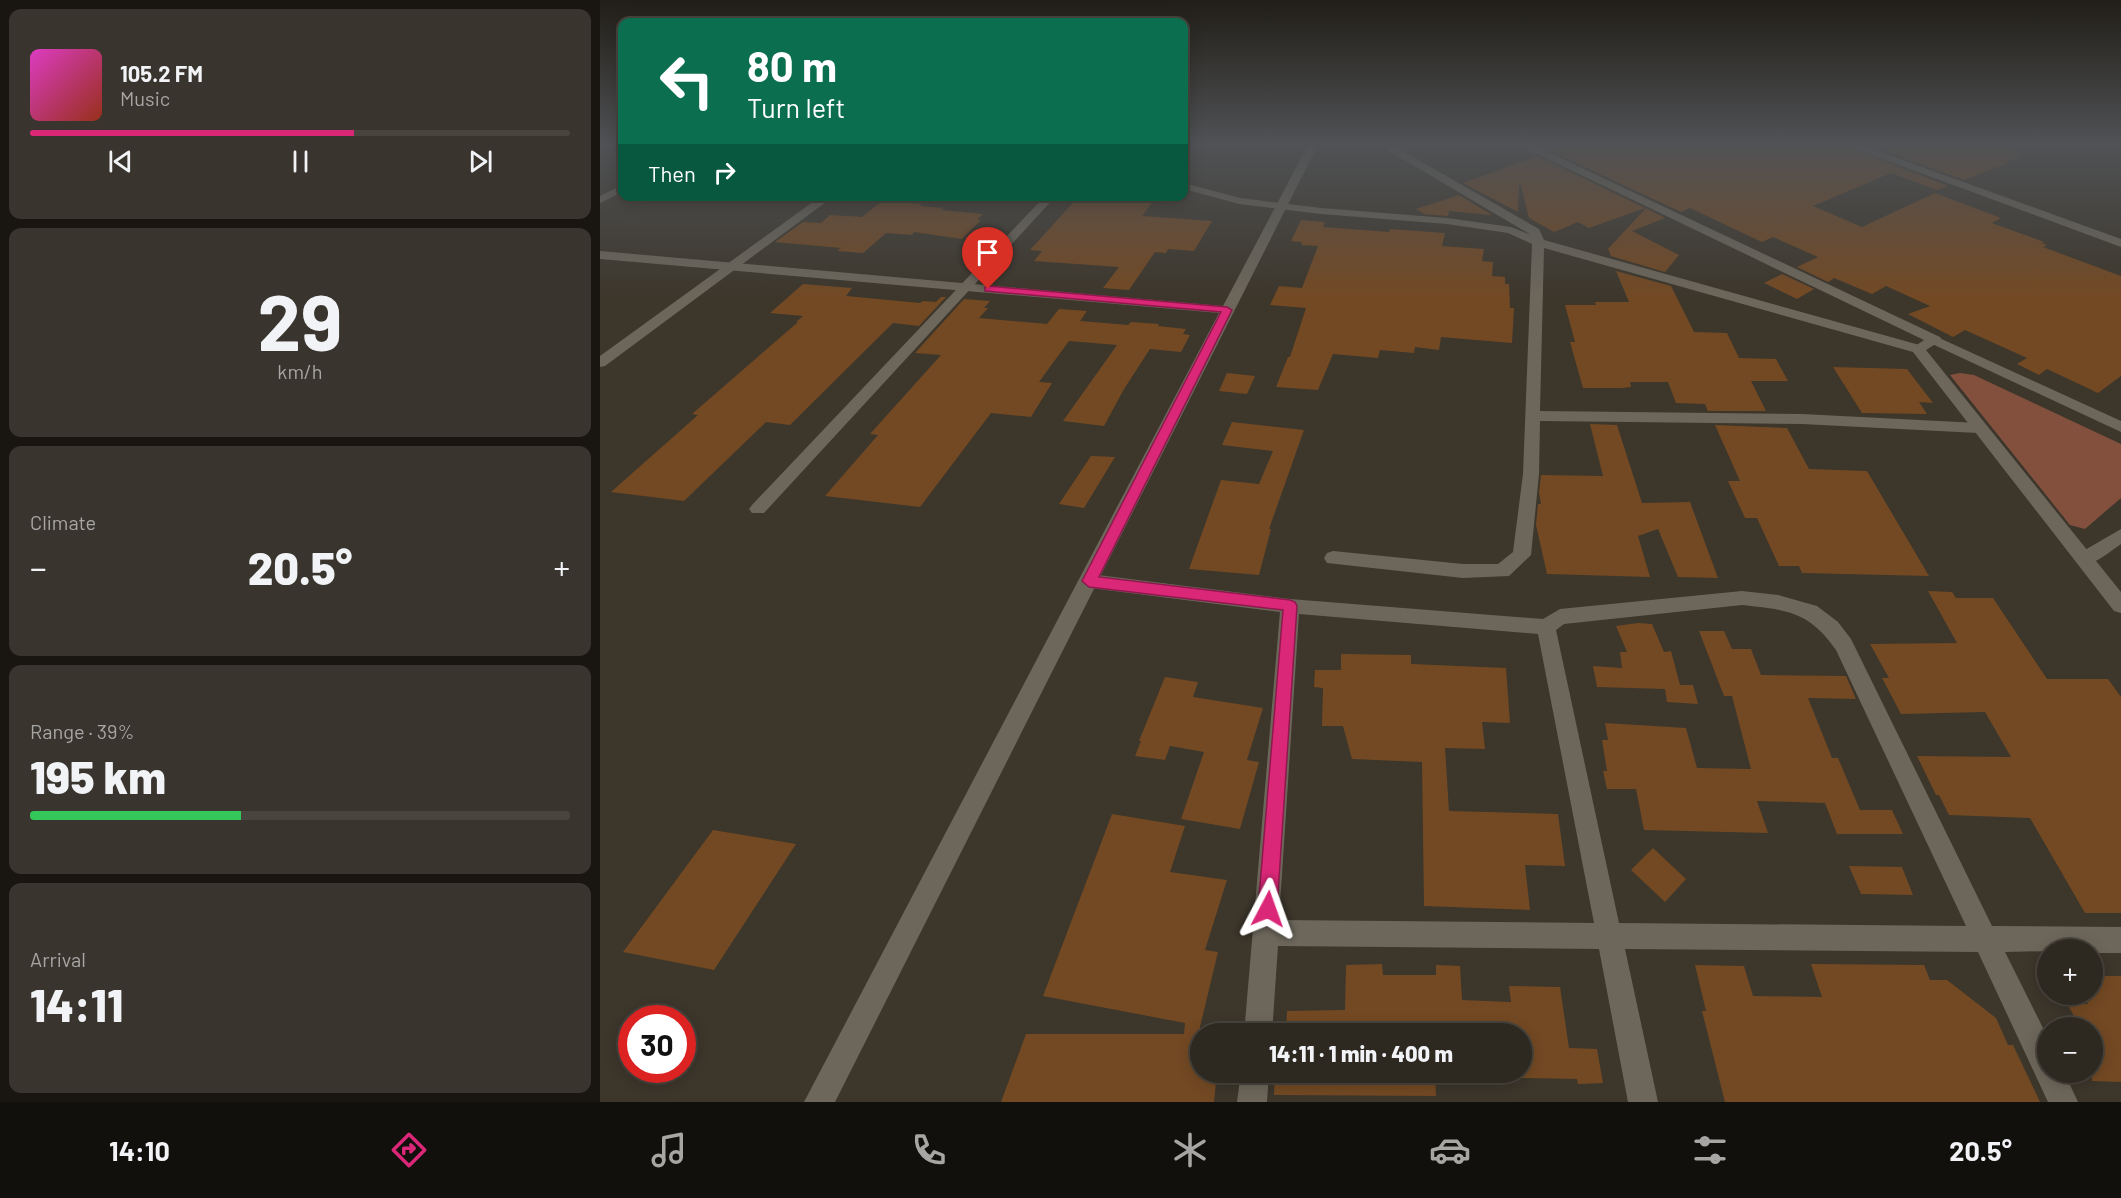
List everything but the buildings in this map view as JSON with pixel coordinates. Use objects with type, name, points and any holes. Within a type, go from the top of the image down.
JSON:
[{"type":"street","points":[[1222,196],[1281,207],[1447,221],[1511,230],[1537,242],[1918,349],[1978,428],[2121,606]]},
{"type":"street","points":[[819,1102],[1287,196]]},
{"type":"street","points":[[1333,558],[1463,571],[1502,571],[1522,555],[1531,474],[1538,238],[1535,231],[1525,224],[1475,196]]},
{"type":"street","points":[[1631,196],[2121,427]]},
{"type":"street","points":[[1991,196],[2121,243]]},
{"type":"street","points":[[600,363],[822,201]]},
{"type":"street","points":[[758,509],[1046,201]]},
{"type":"street","points":[[600,255],[1227,310]]},
{"type":"street","points":[[1918,349],[1935,340]]},
{"type":"street","points":[[1532,416],[1802,419],[1978,428]]},
{"type":"street","points":[[2084,559],[2121,535]]},
{"type":"street","points":[[1089,581],[1290,606],[1546,627],[1560,617],[1742,598],[1778,602],[1810,611],[1831,627],[1844,645],[2037,1048]]},
{"type":"street","points":[[1259,1023],[1290,606]]},
{"type":"street","points":[[1546,627],[1643,1102]]},
{"type":"street","points":[[1266,933],[2121,940]]},
{"type":"street","points":[[1252,1102],[1254,1083]]},
{"type":"street","points":[[2054,1083],[2063,1102]]},
{"type":"shaded area","points":[[1960,373],[1974,375],[2121,444],[2121,498],[2085,529],[2070,525],[1950,375]]},
{"type":"route","points":[[988,289],[1227,310],[1089,581],[1290,606],[1268,909]]}]
